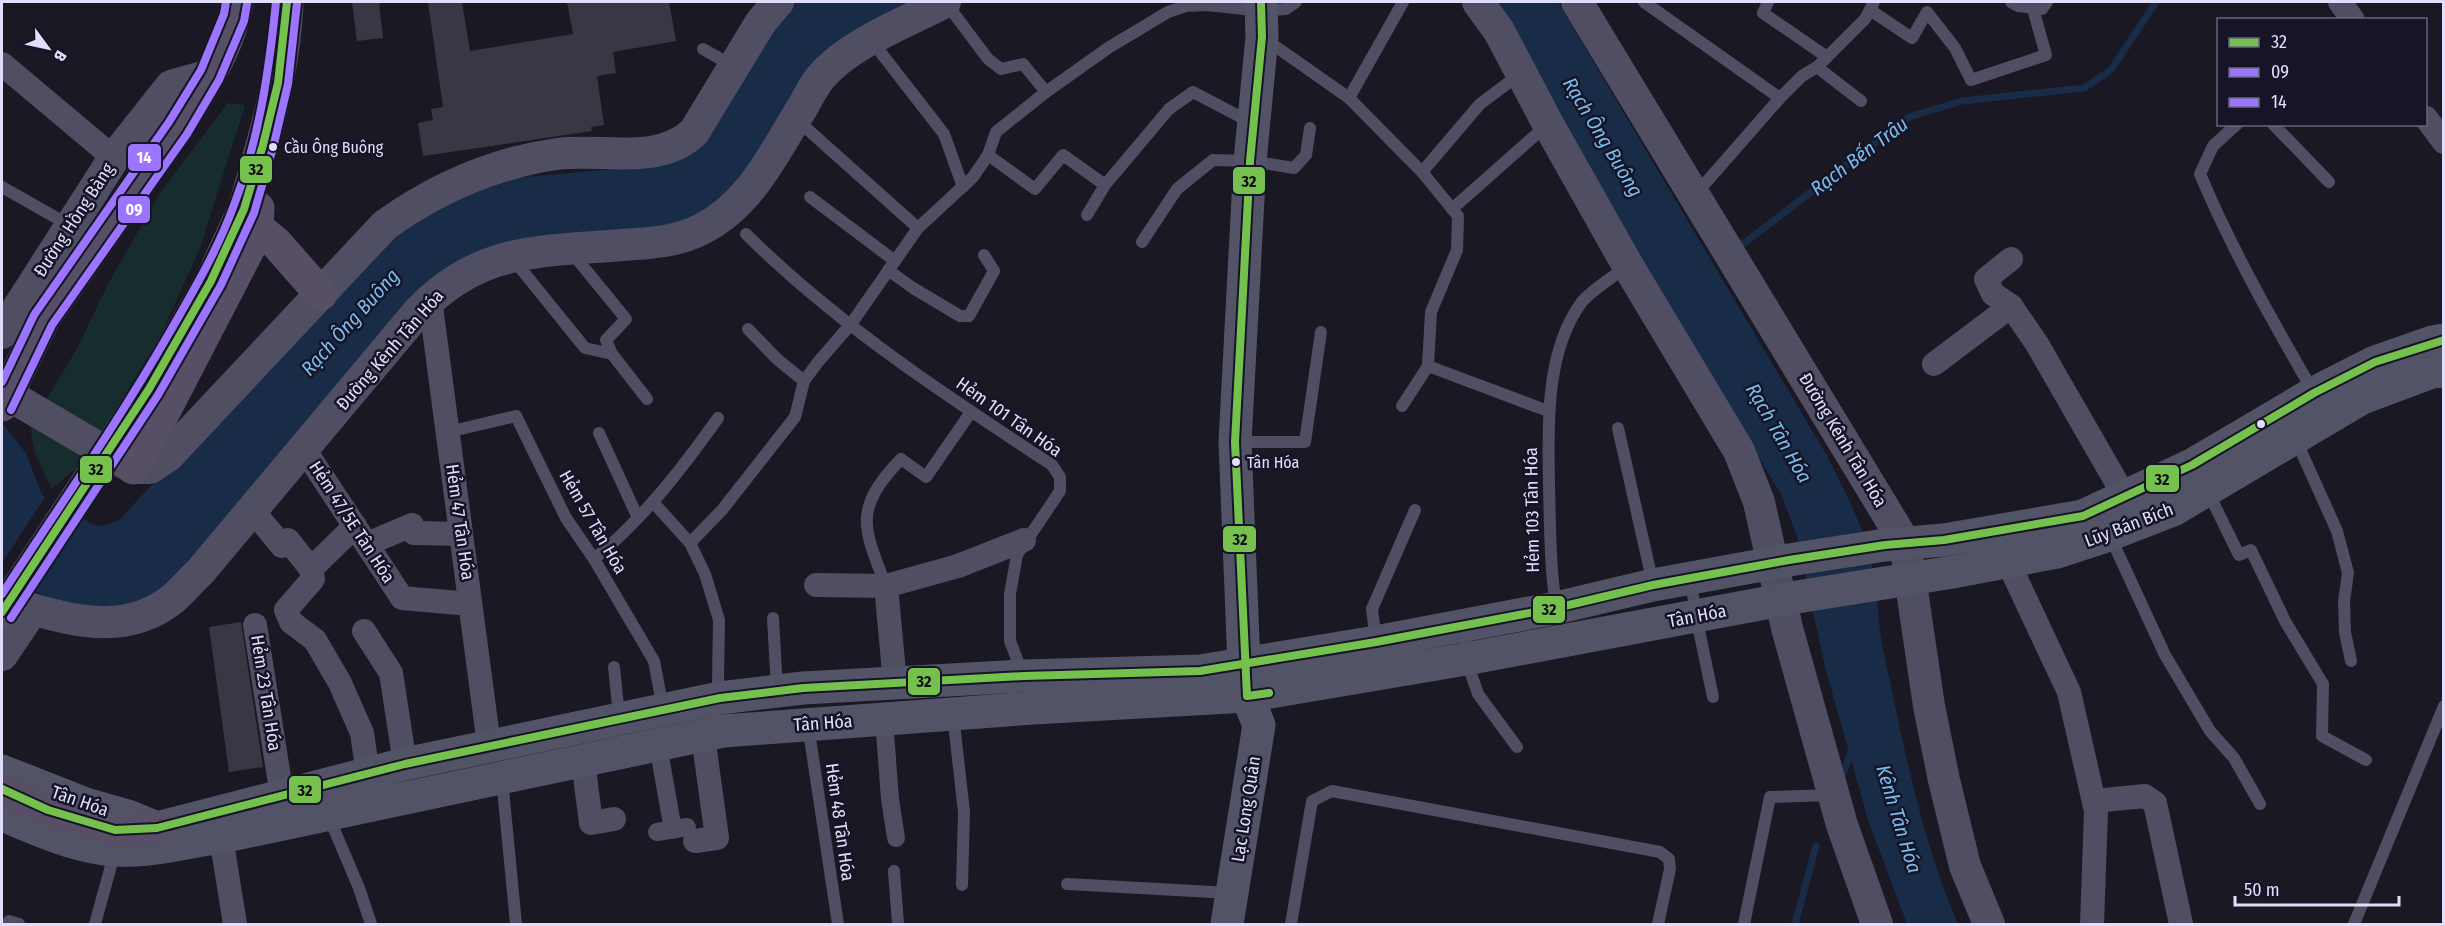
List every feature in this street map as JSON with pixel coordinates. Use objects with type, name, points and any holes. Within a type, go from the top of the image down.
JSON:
[{"type":"main road","points":[[2,405],[43,320],[178,128],[210,75],[234,17],[237,2]]},
{"type":"main road","points":[[133,468],[250,246],[250,218],[263,145],[278,83],[287,2]]},
{"type":"main road","points":[[1245,680],[1235,442],[1250,161],[1262,16]]},
{"type":"main road","points":[[250,218],[276,243],[321,294]]},
{"type":"main road","points":[[17,611],[250,218]]},
{"type":"main road","name":"Lũy Bán Bích","points":[[1782,561],[1895,544],[1944,540],[2082,516],[2192,465],[2314,393],[2375,362],[2444,340]]},
{"type":"main road","name":"Lũy Bán Bích","points":[[1901,579],[2057,552],[2109,535],[2173,510],[2362,398],[2432,372],[2444,371]]},
{"type":"main road","name":"Tân Hóa","points":[[2,815],[61,839],[115,840],[149,848],[221,837],[658,745],[777,691],[1024,676],[1200,671],[1245,680],[1376,642],[1556,608],[1653,585],[1782,561]]},
{"type":"main road","name":"Tân Hóa","points":[[2,771],[156,828],[405,764],[663,710],[718,719],[808,724],[953,714],[1245,680],[1466,659],[1901,579]]},
{"type":"main road","name":"Lạc Long Quân","points":[[1227,924],[1259,725],[1245,680]]},
{"type":"main road","points":[[2,789],[115,840],[156,828]]},
{"type":"street","points":[[2,391],[133,468],[150,468],[168,456],[385,225],[414,205],[446,186],[485,170],[557,154],[634,153],[668,148],[683,142],[694,132],[761,22],[778,2]]},
{"type":"street","name":"Đường Kênh Tân Hóa","points":[[2,603],[17,611],[82,622],[112,623],[140,616],[172,599],[200,572],[430,299],[444,287],[475,268],[511,256],[569,249],[659,243],[700,230],[733,208],[756,183],[821,77],[843,56],[945,2]]},
{"type":"street","points":[[1478,2],[1499,31],[1628,266],[1739,451],[1782,561],[1833,795],[1877,924]]},
{"type":"street","name":"Đường Kênh Tân Hóa","points":[[1577,2],[1738,266],[1895,544],[1944,780],[1965,866],[1989,924]]},
{"type":"street","points":[[2340,2],[2352,18]]},
{"type":"street","points":[[2,64],[114,158]]},
{"type":"street","name":"Đường Hồng Bàng","points":[[2,333],[114,158],[171,86],[210,75]]},
{"type":"street","points":[[2427,119],[2444,142]]},
{"type":"street","points":[[2011,259],[1986,279],[1993,294],[2011,306],[2037,344],[2125,497]]},
{"type":"street","name":"Hẻm 47 Tân Hóa","points":[[430,299],[489,745]]},
{"type":"street","points":[[1934,364],[2011,306]]},
{"type":"street","name":"Hẻm 47/5E Tân Hóa","points":[[304,449],[402,598],[470,604]]},
{"type":"street","points":[[253,511],[282,546],[288,540],[311,568],[313,579],[286,610],[291,622],[315,640],[340,683],[362,733],[368,774]]},
{"type":"street","points":[[311,568],[361,535],[412,525],[414,533],[461,534]]},
{"type":"street","points":[[816,585],[886,586],[958,566],[1024,540]]},
{"type":"street","points":[[2008,562],[2069,692],[2096,811],[2092,924]]},
{"type":"street","points":[[886,586],[895,683]]},
{"type":"street","points":[[2,655],[17,611]]},
{"type":"street","name":"Hẻm 23 Tân Hóa","points":[[255,625],[282,796]]},
{"type":"street","points":[[364,631],[391,673],[405,764]]},
{"type":"street","points":[[884,718],[890,799],[896,838]]},
{"type":"street","points":[[658,745],[678,832],[717,838],[718,719]]},
{"type":"street","points":[[583,761],[591,823],[614,819]]},
{"type":"street","points":[[2094,801],[2145,796],[2155,804],[2181,924]]},
{"type":"street","points":[[221,837],[235,924]]},
{"type":"lane","points":[[945,2],[988,59],[1001,69],[1023,64],[1046,92]]},
{"type":"lane","points":[[690,543],[722,510],[795,417],[804,381],[850,324],[918,228],[963,187],[988,155],[996,132],[1046,92],[1108,48],[1168,12],[1186,6],[1207,5],[1262,16],[1286,9],[1296,2]]},
{"type":"lane","points":[[1349,98],[1403,2]]},
{"type":"lane","points":[[1644,2],[1780,98]]},
{"type":"lane","points":[[1768,2],[1763,13],[1827,57]]},
{"type":"lane","points":[[2010,2],[2033,9],[2042,9],[2047,2]]},
{"type":"lane","points":[[1695,195],[1780,98],[1802,76],[1817,67],[1865,19],[1872,6],[1912,38],[1927,12],[1955,48],[1971,80],[2046,55],[2033,9]]},
{"type":"lane","points":[[1262,16],[1349,98],[1422,172],[1458,216],[1457,250],[1431,312],[1428,366],[1401,406]]},
{"type":"lane","points":[[872,40],[944,134],[963,187]]},
{"type":"lane","points":[[703,49],[734,67]]},
{"type":"lane","points":[[1817,67],[1861,101]]},
{"type":"lane","points":[[1422,172],[1480,104],[1521,73]]},
{"type":"lane","points":[[1087,215],[1105,185],[1169,109],[1193,92],[1253,123]]},
{"type":"lane","points":[[795,118],[918,228]]},
{"type":"lane","points":[[1452,209],[1548,124]]},
{"type":"lane","points":[[2235,126],[2213,146],[2200,174],[2213,206],[2266,309],[2314,393]]},
{"type":"lane","points":[[2274,126],[2329,182]]},
{"type":"lane","points":[[1142,242],[1177,189],[1213,160],[1250,161],[1294,168],[1306,155],[1310,128]]},
{"type":"lane","points":[[988,155],[1035,189],[1063,155],[1105,185]]},
{"type":"lane","points":[[2,187],[70,226]]},
{"type":"lane","points":[[810,197],[892,265],[913,288],[960,316],[969,316],[994,271],[984,255]]},
{"type":"lane","name":"Hẻm 101 Tân Hóa","points":[[746,234],[786,273],[850,324],[971,412],[1052,465],[1060,477],[1060,491],[1024,540],[1017,555],[1010,594],[1010,641],[1024,676]]},
{"type":"lane","points":[[569,249],[626,319],[606,340],[612,354],[646,399]]},
{"type":"lane","points":[[511,256],[585,348],[612,354]]},
{"type":"lane","name":"Hẻm 103 Tân Hóa","points":[[1556,608],[1551,561],[1548,411],[1561,343],[1581,302],[1628,266]]},
{"type":"lane","points":[[748,329],[777,359],[804,381]]},
{"type":"lane","points":[[1235,442],[1305,442],[1321,332]]},
{"type":"lane","points":[[1428,366],[1548,411]]},
{"type":"lane","points":[[886,586],[866,528],[869,506],[881,480],[901,459],[926,477],[971,412]]},
{"type":"lane","name":"Hẻm 57 Tân Hóa","points":[[448,432],[516,416],[566,518],[594,559],[654,661],[663,710]]},
{"type":"lane","points":[[594,559],[623,536],[671,482],[718,418]]},
{"type":"lane","points":[[1618,428],[1653,585]]},
{"type":"lane","points":[[599,433],[638,518]]},
{"type":"lane","points":[[2294,437],[2337,531],[2348,573],[2344,601],[2345,632],[2351,661]]},
{"type":"lane","points":[[2207,490],[2239,555],[2251,550],[2285,621],[2323,684],[2322,736],[2366,760]]},
{"type":"lane","points":[[653,502],[690,543],[705,574],[720,620],[718,719]]},
{"type":"lane","points":[[1376,642],[1372,609],[1415,510]]},
{"type":"lane","points":[[2109,535],[2164,655],[2210,730],[2234,758],[2260,804]]},
{"type":"lane","points":[[1690,578],[1713,697]]},
{"type":"lane","points":[[773,618],[777,691]]},
{"type":"lane","points":[[1464,624],[1466,659],[1478,694],[1517,747]]},
{"type":"lane","points":[[614,667],[620,718]]},
{"type":"lane","points":[[2354,924],[2444,706]]},
{"type":"lane","points":[[953,714],[964,812],[962,885]]},
{"type":"lane","name":"Hẻm 48 Tân Hóa","points":[[808,724],[838,924]]},
{"type":"lane","points":[[502,778],[516,924]]},
{"type":"lane","points":[[1291,924],[1311,801],[1332,791],[1660,852],[1669,859],[1670,869],[1658,924]]},
{"type":"lane","points":[[1744,924],[1770,797],[1833,795]]},
{"type":"lane","points":[[328,814],[359,888],[371,924]]},
{"type":"lane","points":[[95,924],[115,840]]},
{"type":"lane","points":[[894,871],[898,924]]},
{"type":"lane","points":[[1067,884],[1232,893]]},
{"type":"lane","points":[[7,924],[9,921],[19,924]]},
{"type":"green space","points":[[228,103],[245,105],[200,248],[148,363],[75,469],[52,489],[35,454],[30,427],[78,347],[108,284],[162,190]]},
{"type":"water","name":"Rạch Ông Buông","points":[[788,2],[922,2],[837,46],[751,171],[726,198],[680,224],[510,243],[161,594],[137,606],[71,608],[39,593],[2,564],[2,423],[26,453],[42,495],[94,525],[103,526],[119,520],[377,245],[420,211],[501,179],[649,166]]},
{"type":"water","points":[[1486,2],[1558,2],[1834,469],[1856,515],[1872,564],[1882,644],[1913,786],[1933,856],[1958,924],[1907,924],[1868,820],[1825,667],[1797,537],[1782,496]]},
{"type":"pier","points":[[47,494],[84,516],[34,593],[2,567],[2,563]]},
{"type":"building","points":[[352,2],[379,2],[383,38],[357,41]]},
{"type":"building","points":[[428,2],[462,2],[470,51],[573,34],[567,2],[669,2],[676,41],[613,52],[616,73],[597,76],[604,125],[591,127],[592,131],[423,156],[418,123],[433,120],[431,109],[443,107]]},
{"type":"building","points":[[241,622],[263,767],[229,772],[209,627]]},
{"type":"waterway","name":"Rạch Bến Trâu","points":[[1734,248],[1747,241],[1909,117],[1962,101],[2084,88],[2111,70],[2156,2]]},
{"type":"waterway","points":[[1843,773],[1852,749]]},
{"type":"waterway","points":[[1795,924],[1816,846]]},
{"type":"transit line","name":"14","points":[[2,382],[34,315],[169,122],[201,70],[224,14],[226,2]]},
{"type":"transit line","name":"14","points":[[2,594],[131,397],[188,300],[221,237],[250,156],[266,79],[276,2]]},
{"type":"transit line","name":"32","points":[[2,612],[149,389],[211,281],[244,209],[263,145],[278,83],[287,2]]},
{"type":"transit line","name":"32","points":[[1261,2],[1262,37],[1250,161],[1235,442],[1247,696],[1269,693]]},
{"type":"transit line","name":"09","points":[[11,618],[158,395],[221,285],[254,213],[273,148],[288,84],[297,3]]},
{"type":"transit line","name":"09","points":[[11,410],[52,325],[187,134],[219,80],[244,21],[247,4]]},
{"type":"transit line","name":"32","points":[[2,789],[48,810],[115,830],[157,828],[405,764],[720,698],[803,688],[1024,676],[1200,671],[1376,642],[1556,608],[1653,585],[1789,560],[1885,545],[1944,540],[2083,516],[2192,465],[2314,393],[2375,362],[2444,340]]},
{"type":"place","name":"Cầu Ông Buông","points":[[273,147]]},
{"type":"place","name":"Tân Hóa","points":[[1236,462]]},
{"type":"water label","name":"Rạch Tân Hóa","points":[[1779,433]]},
{"type":"water label","name":"Kênh Tân Hóa","points":[[1899,819]]}]
